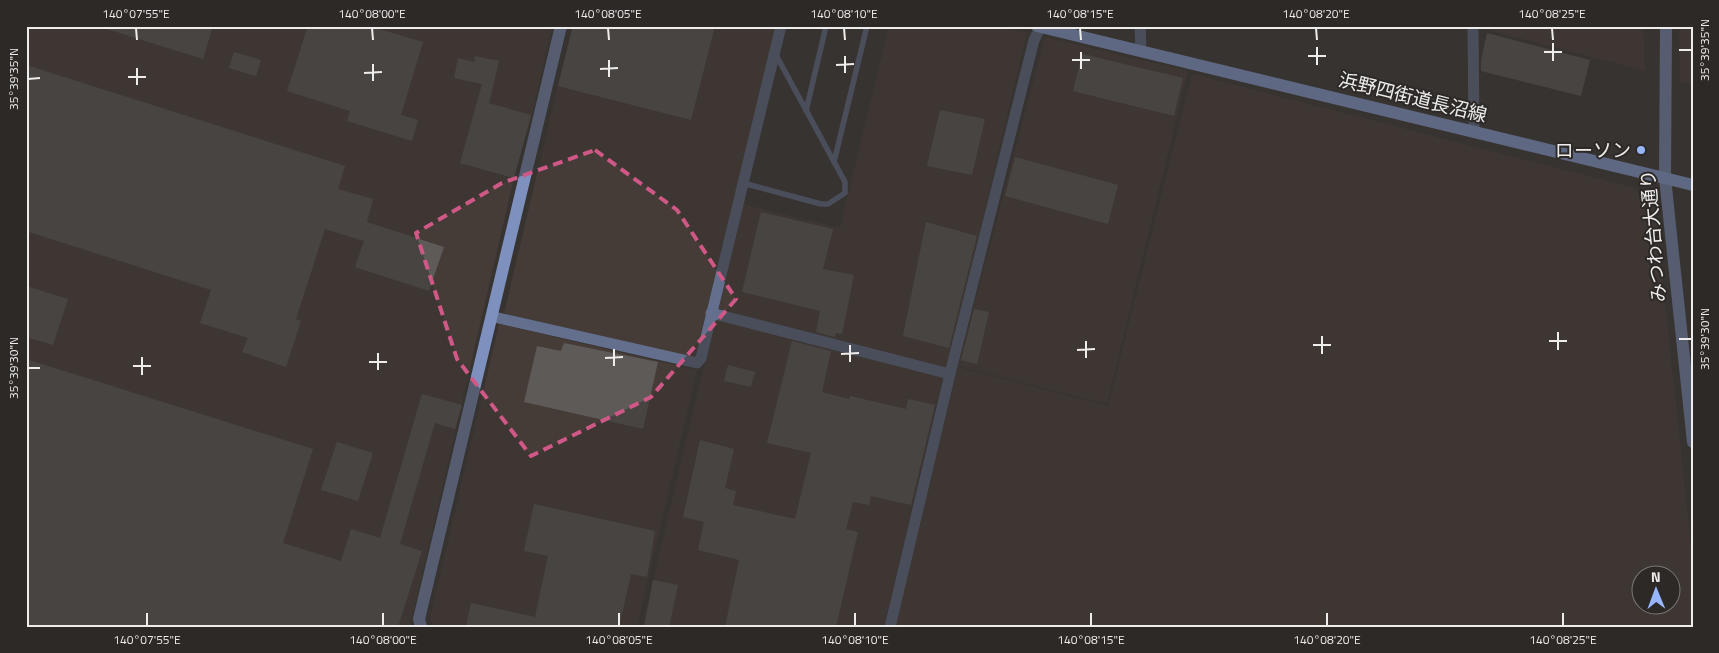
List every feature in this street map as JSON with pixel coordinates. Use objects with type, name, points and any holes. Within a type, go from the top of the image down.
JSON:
[{"type":"main road","name":"浜野四街道長沼線","points":[[1040,26],[1693,185]]},
{"type":"street","points":[[421,627],[420,620],[494,317],[561,26]]},
{"type":"street","points":[[494,317],[697,363],[701,358],[781,26]]},
{"type":"street","points":[[890,627],[950,374],[1034,40],[1040,26]]},
{"type":"street","points":[[1140,26],[1141,51]]},
{"type":"street","points":[[1473,26],[1474,131]]},
{"type":"street","name":"みつわ台大通り","points":[[1666,26],[1664,178],[1693,442]]},
{"type":"street","points":[[711,313],[950,374]]},
{"type":"lane","points":[[806,111],[826,26]]},
{"type":"lane","points":[[834,162],[867,26]]},
{"type":"lane","points":[[742,183],[821,204],[828,204],[845,193],[846,188],[834,162],[774,51]]},
{"type":"highlighted area","points":[[595,150],[677,210],[736,299],[651,397],[531,456],[457,359],[416,233],[502,183]]},
{"type":"shaded area","points":[[26,26],[552,26],[532,115],[514,178],[410,627],[26,627]]},
{"type":"shaded area","points":[[572,26],[776,26],[695,358],[504,313]]},
{"type":"shaded area","points":[[889,26],[997,26],[1027,33],[947,368],[719,309],[743,204],[840,228]]},
{"type":"shaded area","points":[[1643,26],[1645,71],[1476,27]]},
{"type":"shaded area","points":[[1679,26],[1693,26],[1693,84],[1680,82]]},
{"type":"shaded area","points":[[1045,37],[1188,71],[1107,404],[958,366]]},
{"type":"shaded area","points":[[1192,74],[1635,188],[1655,209],[1693,564],[1693,627],[895,627],[958,367],[1108,406]]},
{"type":"shaded area","points":[[715,319],[943,376],[884,627],[642,627]]},
{"type":"shaded area","points":[[499,324],[697,370],[637,627],[433,627],[430,618]]},
{"type":"building","points":[[107,26],[204,26],[212,29],[203,59],[107,29]]},
{"type":"building","points":[[308,26],[369,26],[423,42],[401,115],[418,120],[412,141],[347,121],[350,111],[287,91]]},
{"type":"building","points":[[573,26],[715,26],[691,120],[558,86]]},
{"type":"building","points":[[1487,33],[1590,60],[1581,96],[1481,71],[1481,60]]},
{"type":"building","points":[[234,52],[261,60],[256,76],[229,68]]},
{"type":"building","points":[[1082,54],[1183,78],[1174,116],[1073,91]]},
{"type":"building","points":[[475,56],[499,61],[489,103],[531,115],[514,178],[460,163],[482,84],[454,78],[458,58],[474,62]]},
{"type":"building","points":[[26,65],[345,166],[338,189],[373,199],[367,222],[444,247],[429,291],[355,267],[364,241],[325,229],[296,319],[301,321],[286,367],[242,352],[248,338],[200,323],[211,290],[26,231]]},
{"type":"building","points":[[940,110],[985,119],[972,175],[927,166]]},
{"type":"building","points":[[1015,157],[1118,185],[1108,224],[1005,196]]},
{"type":"building","points":[[761,212],[833,229],[823,269],[854,275],[842,334],[836,333],[835,337],[816,332],[820,311],[742,292]]},
{"type":"building","points":[[926,222],[977,236],[949,348],[903,336]]},
{"type":"building","points":[[26,286],[68,299],[53,345],[26,337]]},
{"type":"building","points":[[974,309],[989,312],[977,364],[961,360]]},
{"type":"building","points":[[792,341],[831,351],[822,392],[849,399],[850,396],[906,409],[908,399],[935,405],[911,505],[871,496],[869,505],[853,502],[846,529],[858,532],[836,627],[725,627],[739,560],[698,550],[704,522],[683,517],[700,440],[734,449],[725,488],[736,491],[733,505],[795,519],[811,453],[767,443]]},
{"type":"building","points":[[564,343],[658,362],[643,429],[524,402],[537,346],[561,351]]},
{"type":"building","points":[[26,359],[313,449],[283,543],[341,561],[351,529],[380,538],[422,394],[462,405],[455,429],[435,423],[423,464],[400,544],[422,551],[398,627],[26,627]]},
{"type":"building","points":[[728,365],[755,372],[751,387],[724,381]]},
{"type":"building","points":[[337,442],[373,453],[358,501],[321,490]]},
{"type":"building","points":[[534,504],[655,531],[647,577],[631,574],[619,627],[466,627],[471,603],[535,617],[548,556],[524,551]]},
{"type":"building","points":[[653,580],[678,585],[669,627],[644,627]]},
{"type":"place","name":"ローソン","points":[[1641,150]]}]
